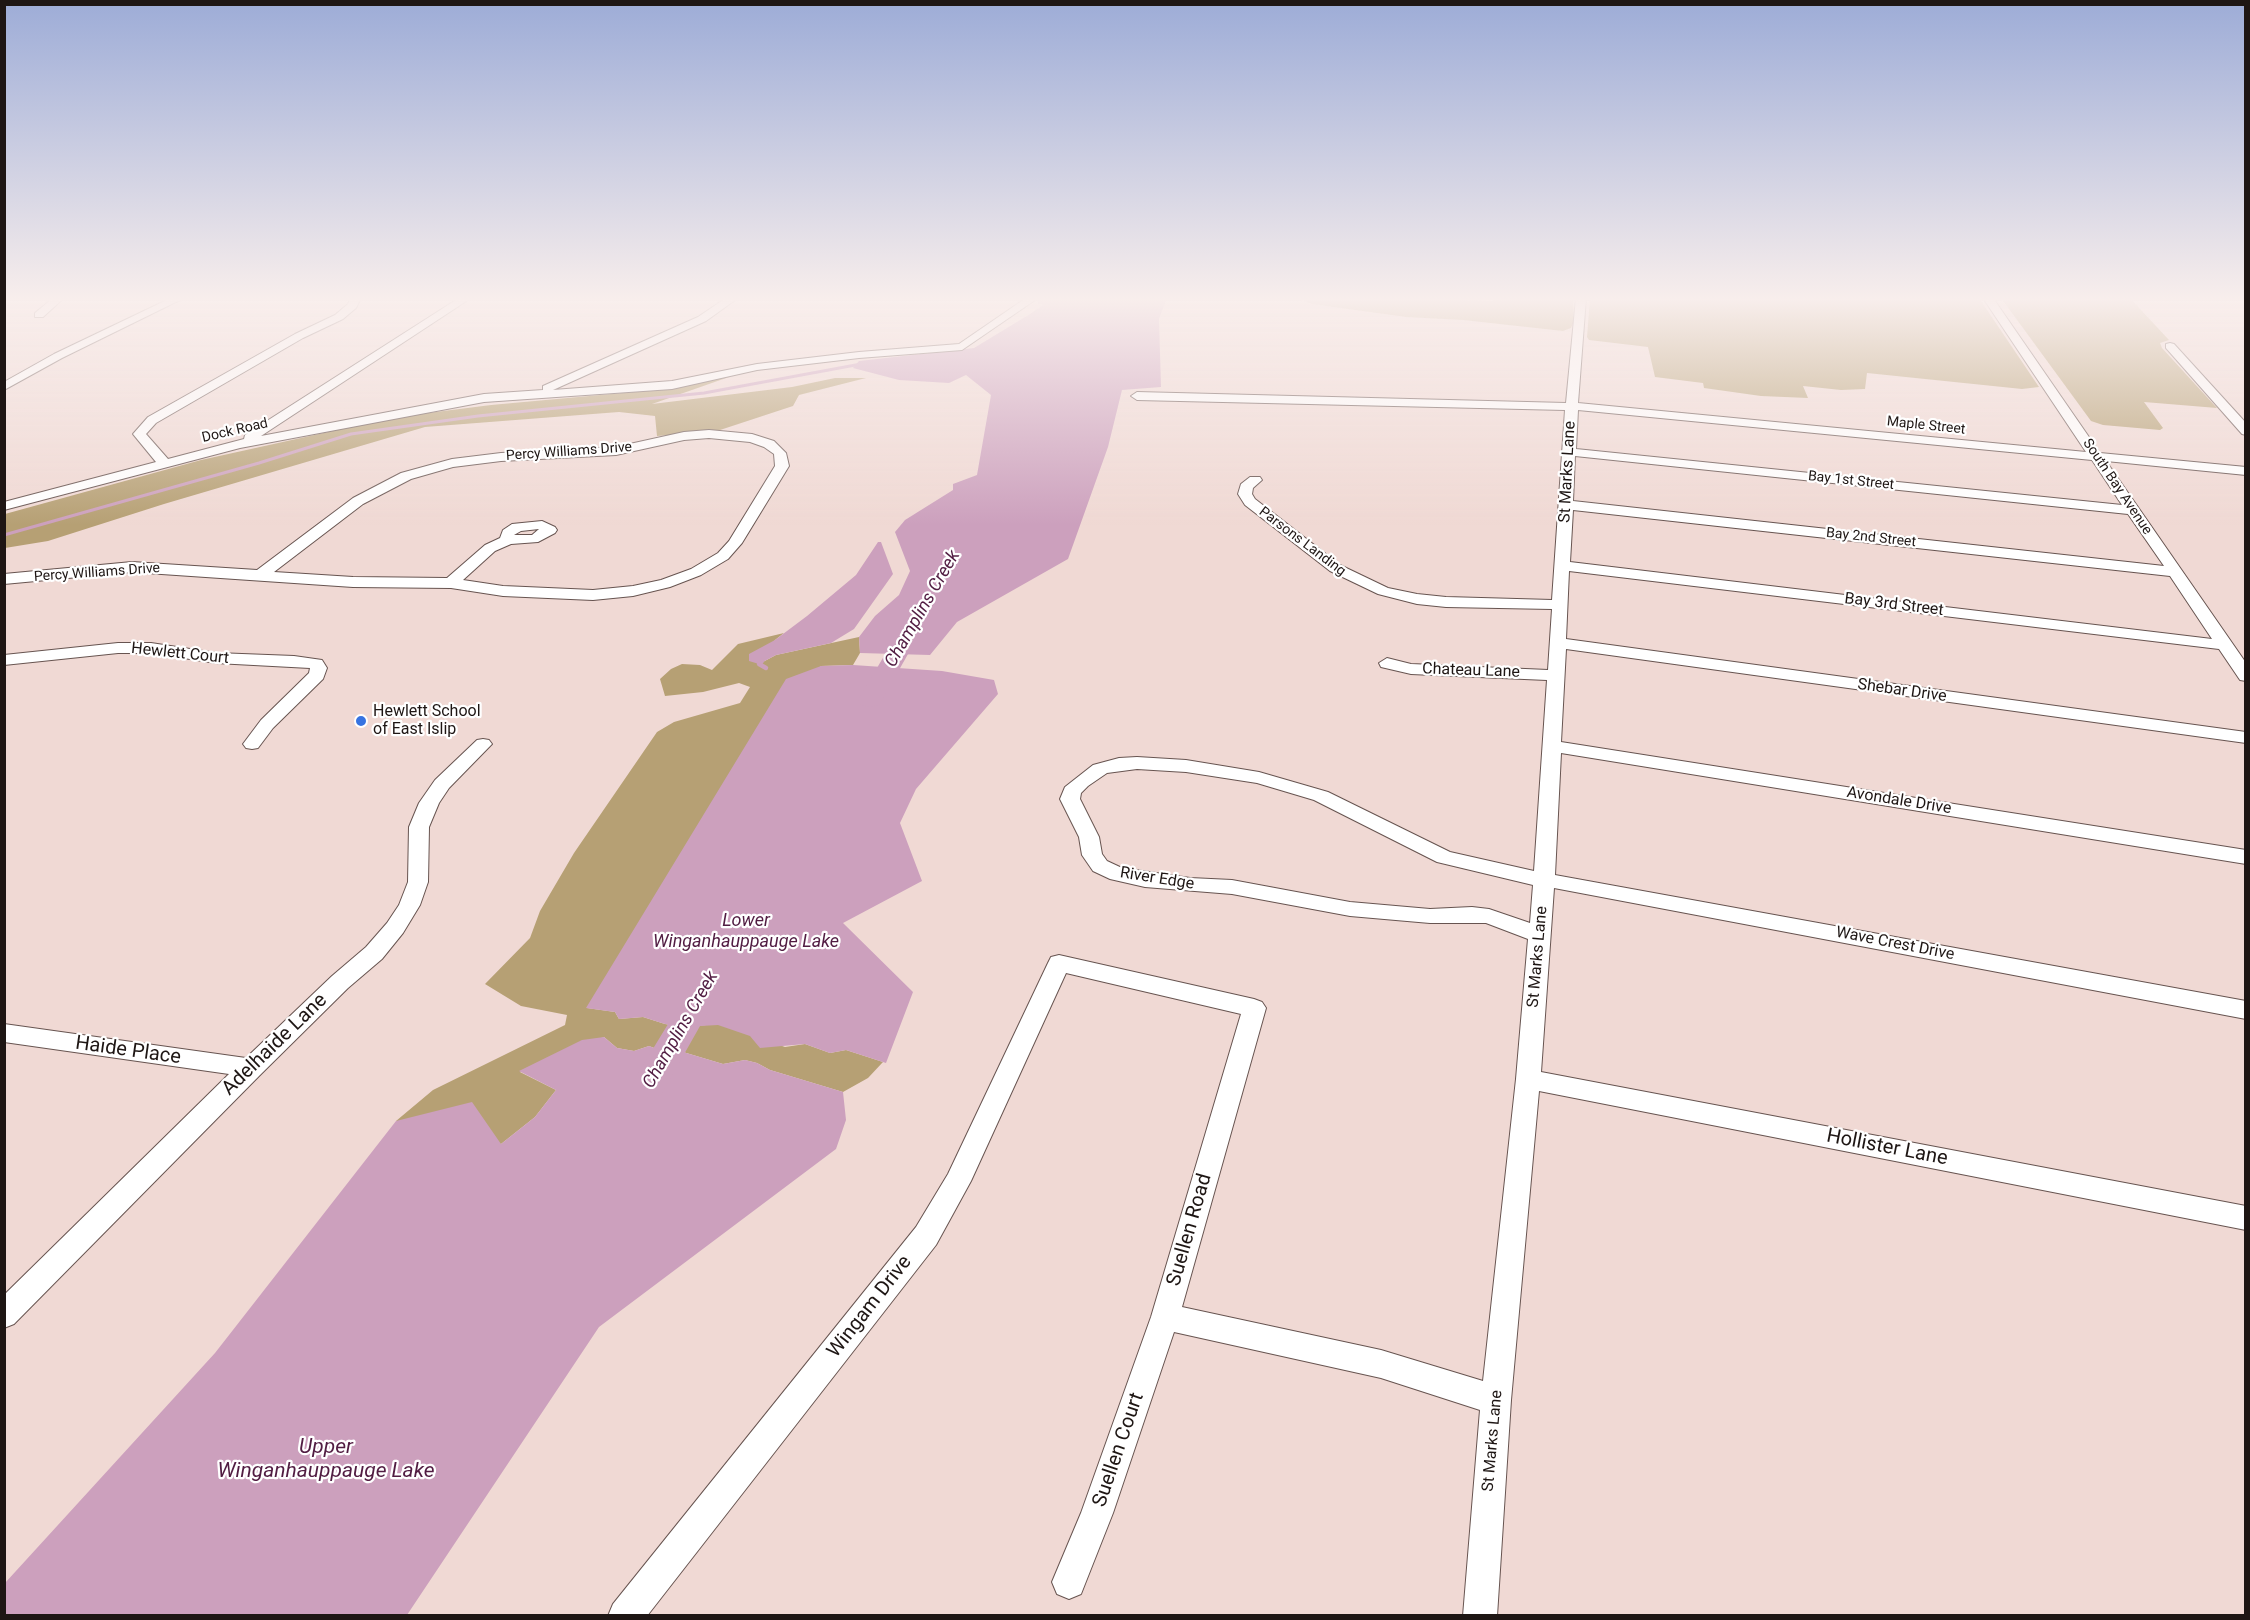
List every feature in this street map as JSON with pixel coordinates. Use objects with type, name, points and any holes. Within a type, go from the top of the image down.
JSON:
[{"type":"street","points":[[4,387],[28,374]]},
{"type":"street","points":[[165,464],[139,434],[152,420],[233,374]]},
{"type":"street","points":[[239,444],[348,374]]},
{"type":"street","points":[[535,394],[580,374]]},
{"type":"street","name":"Dock Road","points":[[4,506],[239,444],[349,422],[484,398],[672,385],[726,374]]},
{"type":"street","name":"St Marks Lane","points":[[1480,1616],[1496,1400],[1540,935],[1575,374]]},
{"type":"street","name":"South Bay Avenue","points":[[2039,374],[2246,676]]},
{"type":"street","points":[[2195,374],[2246,431]]},
{"type":"street","name":"Maple Street","points":[[1137,396],[1572,408],[2246,471]]},
{"type":"street","points":[[2229,412],[2246,413]]},
{"type":"street","name":"Percy Williams Drive","points":[[4,579],[132,567],[262,574],[353,582],[451,583],[502,591],[593,596],[633,591],[665,584],[696,572],[723,556],[735,543],[782,466],[780,453],[769,444],[752,438],[709,434],[684,436],[616,451],[501,457],[452,463],[406,476],[383,486],[358,501],[262,574]]},
{"type":"street","name":"Bay 1st Street","points":[[1570,452],[2132,510]]},
{"type":"street","name":"Parsons Landing","points":[[1255,480],[1246,487],[1245,494],[1250,502],[1335,568],[1383,591],[1416,599],[1446,602],[1561,605]]},
{"type":"street","name":"Bay 2nd Street","points":[[1567,505],[2174,572]]},
{"type":"street","points":[[451,583],[490,548],[508,540]]},
{"type":"street","name":"Bay 3rd Street","points":[[1563,566],[2224,645]]},
{"type":"street","name":"Shebar Drive","points":[[1558,644],[2246,738]]},
{"type":"street","name":"Hewlett Court","points":[[4,660],[118,648],[151,648],[216,658],[284,660],[316,664],[319,668],[317,675],[267,724],[252,744]]},
{"type":"street","name":"Chateau Lane","points":[[1387,663],[1411,669],[1555,675]]},
{"type":"street","name":"Adelhaide Lane","points":[[4,1315],[251,1068],[340,982],[374,953],[395,928],[418,882],[419,827],[429,803],[442,784],[483,744]]},
{"type":"street","name":"Avondale Drive","points":[[1552,746],[2246,857]]},
{"type":"street","name":"River Edge","points":[[1540,935],[1489,916],[1472,914],[1430,916],[1350,909],[1232,886],[1190,885],[1144,880],[1117,874],[1100,866],[1092,855],[1089,837],[1070,799],[1072,791],[1081,782],[1100,769],[1119,764],[1154,763],[1186,766],[1259,778],[1321,796],[1444,856],[1519,875],[1544,878]]},
{"type":"street","name":"Wave Crest Drive","points":[[1544,878],[2246,1010]]},
{"type":"street","name":"Suellen Road","points":[[1059,963],[1254,1008],[1165,1317]]},
{"type":"street","name":"Wingam Drive","points":[[624,1616],[926,1236],[958,1181],[1059,963]]},
{"type":"street","name":"Haide Place","points":[[4,1033],[251,1068]]},
{"type":"street","name":"Hollister Lane","points":[[1528,1079],[2246,1218]]},
{"type":"street","points":[[1165,1317],[1381,1364],[1496,1400]]},
{"type":"street","name":"Suellen Court","points":[[1069,1582],[1097,1513],[1165,1317]]},
{"type":"shaded area","points":[[1654,374],[1867,374],[1865,389],[1841,390],[1803,386],[1808,398],[1761,396],[1704,388],[1703,383],[1655,377]]},
{"type":"shaded area","points":[[1873,374],[2030,374],[2039,387],[2022,389]]},
{"type":"shaded area","points":[[2056,374],[2185,374],[2217,408],[2144,402],[2163,428],[2160,430],[2103,425],[2091,421]]},
{"type":"shaded area","points":[[729,377],[652,404],[792,387],[835,378],[866,378],[799,395],[793,406],[717,431],[657,436],[655,416],[619,412],[425,427],[164,504],[48,541],[5,548],[5,514],[201,460],[396,417],[491,405],[655,390]]},
{"type":"shaded area","points":[[784,633],[775,640],[759,664],[776,655],[859,637],[860,653],[853,665],[821,666],[587,1008],[615,1012],[619,1019],[643,1017],[683,1027],[718,1024],[785,1047],[805,1044],[830,1053],[846,1050],[883,1062],[868,1078],[843,1092],[745,1060],[723,1064],[683,1052],[667,1053],[649,1046],[634,1051],[617,1048],[604,1037],[520,1072],[556,1090],[535,1117],[501,1144],[396,1121],[433,1090],[565,1025],[567,1015],[521,1006],[485,984],[530,938],[540,911],[574,853],[657,732],[674,722],[740,703],[750,687],[739,683],[703,692],[665,696],[660,679],[671,669],[682,664],[700,665],[712,670],[738,644]]},
{"type":"water","points":[[874,374],[1161,374],[1161,387],[1122,390],[1108,447],[1068,559],[957,622],[930,655],[860,653],[859,637],[875,616],[899,595],[910,571],[895,532],[905,520],[953,490],[953,484],[977,475],[991,395],[966,375],[949,383],[899,380]]},
{"type":"water","points":[[878,542],[881,542],[893,574],[854,629],[831,643],[776,655],[759,664],[749,661],[749,654],[775,640],[856,575]]},
{"type":"water","name":"Lower Winganhauppauge Lake","points":[[853,665],[942,671],[994,680],[998,694],[916,789],[900,823],[922,881],[843,923],[913,992],[886,1063],[846,1050],[830,1053],[805,1044],[760,1048],[750,1036],[718,1025],[683,1027],[643,1017],[619,1019],[615,1012],[586,1008],[786,679],[821,666]]},
{"type":"water","name":"Upper Winganhauppauge Lake","points":[[604,1037],[617,1048],[634,1051],[649,1046],[667,1053],[683,1052],[723,1064],[745,1060],[843,1092],[846,1120],[836,1149],[599,1327],[407,1615],[5,1615],[5,1583],[215,1353],[396,1121],[472,1102],[501,1144],[535,1117],[556,1090],[519,1071],[582,1040]]},
{"type":"waterway","points":[[4,535],[259,463],[351,434],[478,416],[704,393],[809,374]]},
{"type":"waterway","name":"Champlins Creek","points":[[870,700],[914,624]]},
{"type":"waterway","points":[[762,661],[759,664],[766,668]]},
{"type":"waterway","name":"Champlins Creek","points":[[649,1085],[701,996]]},
{"type":"place","name":"Hewlett School of East Islip","points":[[361,721]]}]
